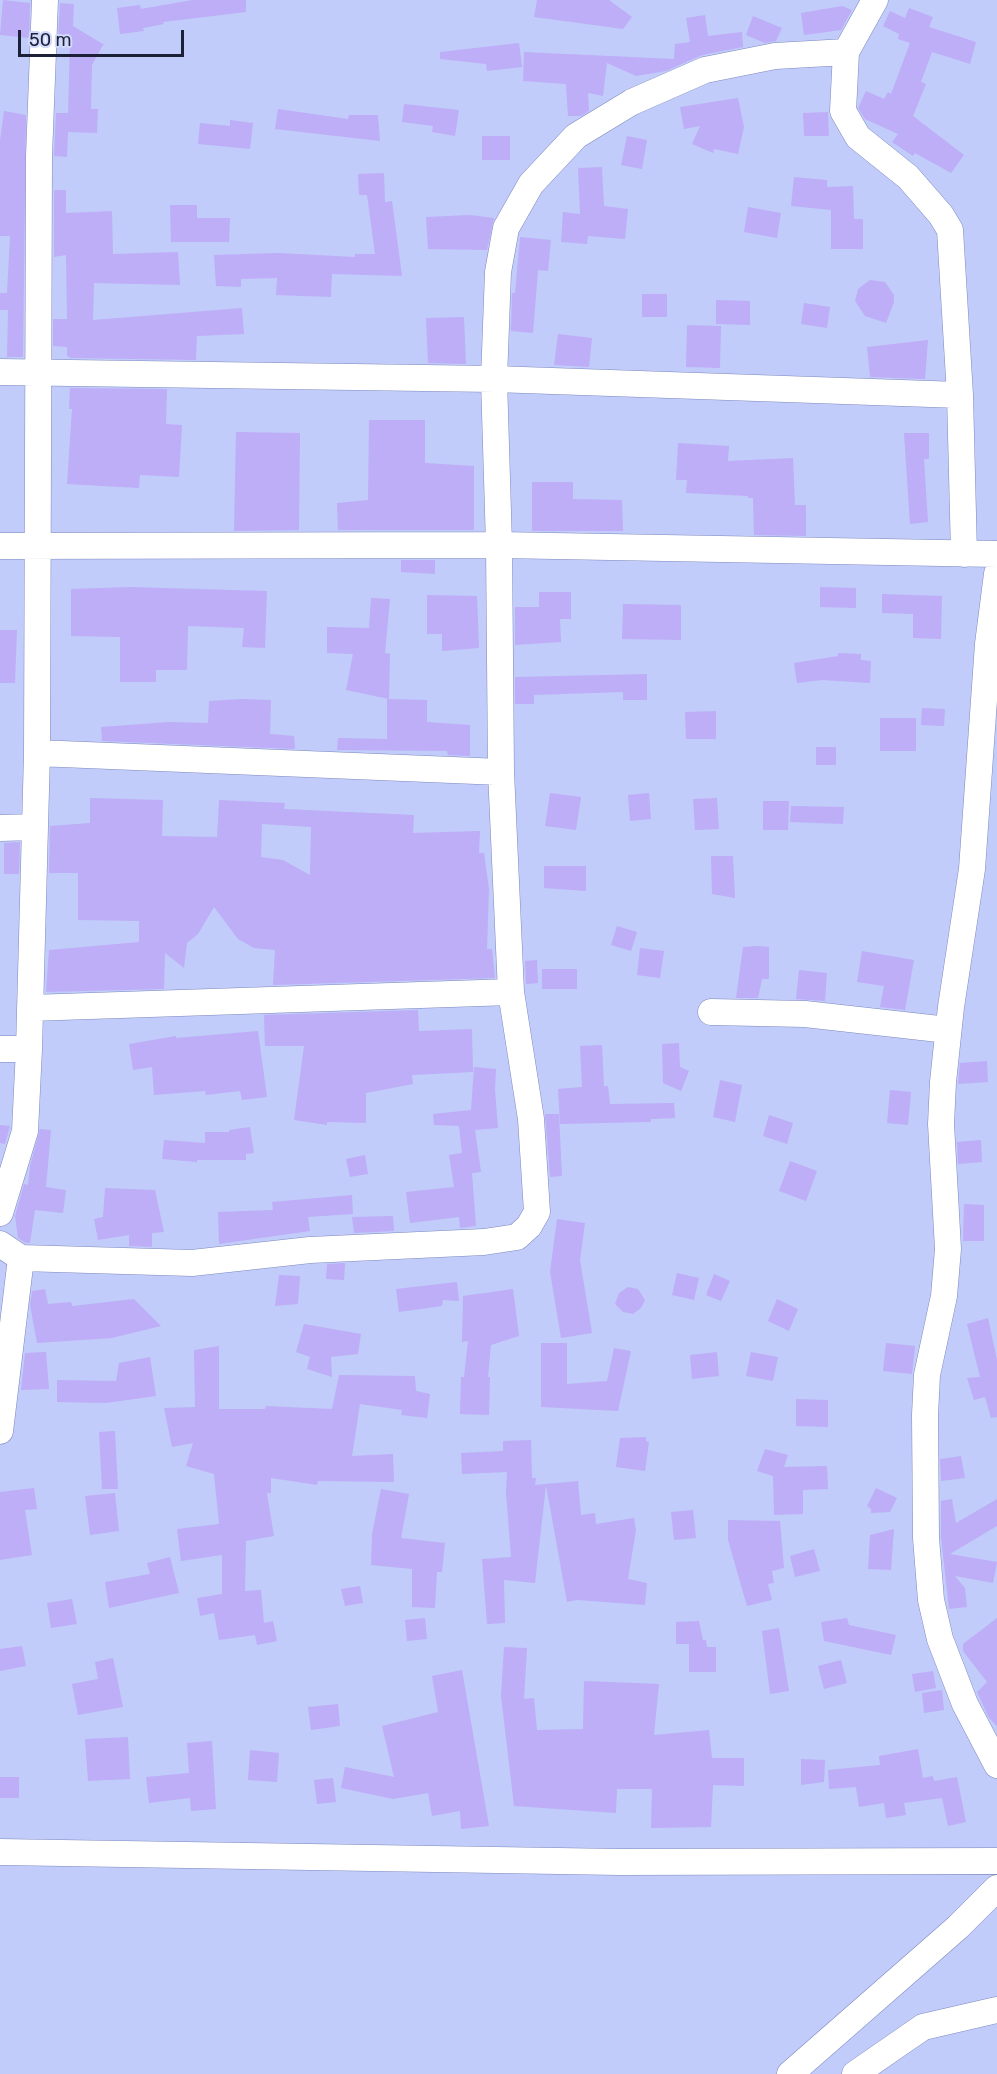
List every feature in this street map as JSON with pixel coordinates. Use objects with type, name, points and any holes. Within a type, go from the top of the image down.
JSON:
[{"type":"street","points":[[0,1213],[26,1131],[37,753],[39,156],[45,0]]},
{"type":"street","points":[[875,0],[846,52],[843,111],[858,137],[908,177],[941,215],[950,230],[960,395],[964,554]]},
{"type":"street","points":[[0,1431],[10,1251],[192,1263],[310,1250],[484,1242],[517,1237],[529,1226],[537,1212],[531,1119],[511,992],[501,772],[499,545],[494,379],[498,272],[506,228],[531,184],[576,136],[632,102],[705,70],[775,56],[846,52]]},
{"type":"street","points":[[0,372],[494,379],[960,395]]},
{"type":"street","points":[[0,546],[499,545],[997,554]]},
{"type":"street","points":[[997,574],[988,644],[972,869],[948,1030],[941,1124],[948,1249],[944,1296],[927,1375],[925,1415],[928,1581],[940,1639],[965,1704],[997,1765]]},
{"type":"street","points":[[37,753],[501,772]]},
{"type":"street","points":[[0,828],[35,827]]},
{"type":"street","points":[[30,1008],[511,992]]},
{"type":"street","points":[[711,1012],[805,1014],[948,1030]]},
{"type":"street","points":[[0,1049],[29,1050]]},
{"type":"street","points":[[0,1852],[620,1862],[997,1861]]},
{"type":"street","points":[[790,2074],[958,1926],[997,1888]]},
{"type":"street","points":[[855,2074],[923,2027],[997,2010]]},
{"type":"building","points":[[3,0],[30,3],[29,38],[0,35]]},
{"type":"building","points":[[192,0],[246,0],[246,12],[163,22],[164,24],[143,28],[144,31],[120,34],[117,8],[140,5],[141,9]]},
{"type":"building","points":[[537,0],[609,0],[632,17],[623,29],[534,17]]},
{"type":"building","points":[[60,3],[74,4],[73,26],[106,46],[103,45],[92,65],[91,109],[98,109],[97,133],[68,132],[67,157],[54,156],[56,113],[68,113],[70,43],[58,42]]},
{"type":"building","points":[[842,6],[852,10],[841,30],[804,35],[801,13]]},
{"type":"building","points":[[909,8],[933,17],[929,27],[976,42],[970,64],[932,52],[921,82],[926,84],[913,116],[964,155],[951,173],[915,153],[913,156],[892,142],[898,134],[865,119],[858,108],[866,91],[884,99],[888,92],[891,94],[910,43],[898,39],[899,34],[883,26],[890,11],[905,18]]},
{"type":"building","points":[[705,15],[708,36],[742,32],[743,47],[702,55],[666,71],[636,76],[607,63],[603,96],[588,93],[589,111],[581,116],[568,116],[566,84],[523,81],[524,52],[674,59],[675,44],[690,42],[686,18]]},
{"type":"building","points":[[753,16],[782,28],[776,41],[765,43],[746,35]]},
{"type":"building","points":[[519,43],[522,67],[487,71],[486,64],[440,59],[440,52]]},
{"type":"building","points":[[738,98],[744,127],[738,154],[714,149],[713,153],[692,144],[700,126],[684,129],[680,107]]},
{"type":"building","points":[[404,104],[459,110],[455,136],[432,132],[433,126],[402,122]]},
{"type":"building","points":[[278,109],[348,119],[349,115],[378,115],[380,141],[275,129]]},
{"type":"building","points":[[4,111],[26,115],[23,357],[7,357],[8,310],[0,310],[0,293],[7,293],[10,236],[0,236],[0,141]]},
{"type":"building","points":[[828,112],[829,136],[804,136],[803,113]]},
{"type":"building","points":[[230,120],[253,123],[250,149],[198,144],[200,123],[230,126]]},
{"type":"building","points":[[482,136],[510,136],[510,160],[482,160]]},
{"type":"building","points":[[627,136],[647,140],[642,169],[621,165]]},
{"type":"building","points":[[602,167],[604,206],[628,209],[625,239],[588,236],[587,244],[561,242],[563,212],[580,214],[578,168]]},
{"type":"building","points":[[384,173],[385,202],[392,201],[402,276],[332,274],[331,297],[276,295],[277,278],[241,279],[241,287],[216,286],[214,255],[278,253],[355,257],[355,254],[375,254],[367,195],[359,195],[358,174]]},
{"type":"building","points":[[794,177],[827,180],[827,187],[853,186],[854,219],[863,219],[863,249],[831,249],[831,210],[791,206]]},
{"type":"building","points":[[54,190],[66,190],[66,213],[112,211],[113,254],[178,252],[180,285],[94,283],[93,320],[242,308],[244,334],[197,336],[196,360],[71,358],[67,356],[67,347],[53,346],[53,319],[67,319],[66,255],[54,257]]},
{"type":"building","points":[[170,205],[197,205],[197,218],[230,218],[229,242],[171,242]]},
{"type":"building","points":[[748,207],[781,213],[777,238],[744,232]]},
{"type":"building","points":[[470,215],[494,218],[487,250],[428,249],[426,217]]},
{"type":"building","points":[[520,237],[551,240],[548,271],[538,270],[533,333],[511,331],[512,293],[515,293]]},
{"type":"building","points":[[870,280],[885,282],[894,295],[894,302],[886,323],[865,316],[855,301],[858,289]]},
{"type":"building","points":[[642,294],[667,294],[667,317],[642,317]]},
{"type":"building","points":[[716,300],[750,301],[750,325],[716,324]]},
{"type":"building","points":[[804,303],[830,307],[827,328],[801,324]]},
{"type":"building","points":[[464,317],[466,364],[428,363],[426,318]]},
{"type":"building","points":[[687,325],[721,326],[720,368],[686,367]]},
{"type":"building","points":[[558,334],[592,338],[589,367],[554,365]]},
{"type":"building","points":[[928,340],[925,379],[870,377],[867,347]]},
{"type":"building","points":[[70,388],[167,389],[166,424],[182,425],[179,477],[140,475],[139,488],[67,484],[72,409],[69,409]]},
{"type":"building","points":[[369,420],[425,420],[425,463],[474,466],[474,530],[338,530],[337,503],[368,500]]},
{"type":"building","points":[[236,432],[300,433],[299,530],[234,531]]},
{"type":"building","points":[[904,433],[929,433],[929,459],[924,459],[928,522],[910,524]]},
{"type":"building","points":[[678,443],[729,446],[728,461],[793,458],[795,505],[806,505],[806,536],[754,535],[753,498],[748,498],[748,496],[686,493],[687,480],[676,480]]},
{"type":"building","points":[[532,482],[573,482],[573,499],[622,500],[623,531],[532,531]]},
{"type":"building","points":[[401,560],[435,560],[435,574],[401,572]]},
{"type":"building","points":[[130,587],[267,591],[265,648],[242,647],[244,628],[188,626],[187,670],[156,670],[156,682],[120,682],[120,637],[71,636],[71,589]]},
{"type":"building","points":[[820,587],[856,588],[856,608],[820,607]]},
{"type":"building","points":[[539,592],[571,592],[571,619],[560,619],[561,642],[515,645],[515,607],[539,607]]},
{"type":"building","points":[[882,594],[942,596],[941,639],[913,638],[913,614],[882,613]]},
{"type":"building","points":[[427,595],[477,596],[479,648],[442,651],[442,634],[427,634]]},
{"type":"building","points":[[371,598],[390,599],[385,653],[390,654],[389,699],[346,690],[353,654],[327,653],[327,627],[369,628]]},
{"type":"building","points":[[623,604],[681,605],[681,640],[622,639]]},
{"type":"building","points":[[0,630],[17,630],[15,683],[0,683]]},
{"type":"building","points":[[838,653],[861,654],[861,660],[871,661],[870,683],[822,680],[797,683],[794,663],[838,656]]},
{"type":"building","points":[[647,674],[647,700],[623,700],[623,692],[534,695],[534,704],[515,704],[515,677]]},
{"type":"building","points":[[387,699],[427,700],[427,722],[470,725],[470,756],[448,755],[447,751],[337,750],[338,738],[387,739]]},
{"type":"building","points":[[271,700],[270,734],[294,736],[295,749],[102,741],[101,727],[169,722],[208,723],[209,701]]},
{"type":"building","points":[[922,708],[945,709],[944,726],[921,725]]},
{"type":"building","points":[[716,711],[716,739],[686,739],[685,712]]},
{"type":"building","points":[[880,718],[916,718],[916,751],[880,751]]},
{"type":"building","points":[[816,747],[836,747],[836,765],[816,765]]},
{"type":"building","points":[[550,793],[581,797],[576,830],[545,826]]},
{"type":"building","points":[[649,793],[651,819],[630,821],[628,795]]},
{"type":"building","points":[[90,798],[163,800],[162,836],[217,837],[219,800],[285,803],[284,809],[414,815],[413,833],[480,831],[479,853],[484,853],[489,889],[487,949],[492,949],[495,978],[273,985],[275,950],[254,948],[238,939],[214,907],[198,934],[187,943],[184,968],[165,953],[164,989],[46,992],[49,950],[139,942],[139,921],[78,920],[78,873],[49,873],[50,826],[90,823]],"holes":[[[262,824],[311,827],[310,875],[283,860],[261,857]]]},
{"type":"building","points":[[717,798],[719,829],[695,830],[693,799]]},
{"type":"building","points":[[763,801],[789,801],[788,830],[763,830]]},
{"type":"building","points":[[791,806],[844,807],[843,824],[790,822]]},
{"type":"building","points":[[20,842],[19,874],[4,874],[4,843]]},
{"type":"building","points":[[711,856],[733,856],[735,898],[712,894]]},
{"type":"building","points":[[544,866],[586,866],[586,891],[544,888]]},
{"type":"building","points":[[617,926],[637,932],[631,951],[611,945]]},
{"type":"building","points":[[743,947],[769,947],[769,979],[762,979],[758,998],[736,998]]},
{"type":"building","points":[[640,948],[664,951],[660,978],[637,975]]},
{"type":"building","points":[[862,951],[914,960],[905,1010],[880,1007],[884,986],[857,982]]},
{"type":"building","points":[[537,960],[538,983],[526,984],[525,961]]},
{"type":"building","points":[[542,969],[577,969],[577,989],[542,989]]},
{"type":"building","points":[[799,970],[827,973],[825,1001],[796,999]]},
{"type":"building","points":[[418,1010],[419,1031],[472,1029],[473,1072],[412,1075],[413,1084],[366,1093],[366,1123],[327,1122],[327,1125],[294,1120],[304,1046],[265,1046],[264,1015]]},
{"type":"building","points":[[258,1031],[267,1097],[242,1100],[240,1091],[206,1095],[205,1091],[154,1095],[152,1067],[133,1070],[129,1044],[176,1036],[176,1038]]},
{"type":"building","points":[[679,1043],[680,1067],[689,1071],[681,1091],[663,1083],[662,1044]]},
{"type":"building","points":[[602,1045],[604,1086],[608,1086],[610,1104],[674,1103],[675,1118],[651,1119],[651,1122],[560,1124],[558,1089],[582,1087],[580,1046]]},
{"type":"building","points":[[987,1061],[988,1082],[958,1084],[960,1063]]},
{"type":"building","points":[[474,1067],[496,1069],[498,1128],[475,1130],[481,1172],[472,1173],[476,1226],[460,1228],[459,1217],[410,1223],[406,1192],[454,1187],[449,1155],[462,1153],[459,1126],[434,1125],[433,1114],[471,1110]]},
{"type":"building","points":[[720,1080],[742,1085],[735,1122],[713,1117]]},
{"type":"building","points":[[890,1090],[911,1092],[908,1125],[887,1123]]},
{"type":"building","points":[[545,1114],[559,1114],[562,1176],[550,1177]]},
{"type":"building","points":[[769,1115],[793,1123],[787,1144],[763,1136]]},
{"type":"building","points":[[0,1125],[10,1126],[5,1144],[0,1143]]},
{"type":"building","points":[[250,1127],[254,1153],[246,1154],[246,1160],[197,1160],[197,1162],[162,1159],[164,1140],[205,1143],[205,1132],[229,1132],[229,1130]]},
{"type":"building","points":[[40,1129],[51,1130],[46,1187],[66,1190],[63,1213],[35,1210],[30,1243],[26,1243],[18,1238],[15,1216],[24,1184],[28,1185],[30,1166]]},
{"type":"building","points":[[981,1140],[982,1162],[958,1164],[957,1142]]},
{"type":"building","points":[[365,1155],[368,1174],[350,1177],[346,1159]]},
{"type":"building","points":[[790,1161],[817,1171],[806,1201],[779,1191]]},
{"type":"building","points":[[105,1188],[155,1190],[164,1232],[152,1233],[152,1247],[129,1246],[129,1235],[98,1240],[94,1219],[103,1217]]},
{"type":"building","points":[[352,1195],[353,1214],[308,1217],[310,1231],[219,1244],[218,1212],[273,1210],[272,1202]]},
{"type":"building","points":[[964,1204],[984,1205],[984,1241],[963,1241]]},
{"type":"building","points":[[393,1216],[394,1231],[354,1233],[352,1217]]},
{"type":"building","points":[[557,1219],[585,1223],[580,1260],[592,1333],[561,1338],[550,1272]]},
{"type":"building","points":[[345,1263],[344,1280],[326,1279],[327,1264]]},
{"type":"building","points":[[677,1273],[699,1278],[694,1300],[672,1295]]},
{"type":"building","points":[[714,1274],[730,1281],[721,1301],[706,1295]]},
{"type":"building","points":[[279,1275],[300,1276],[298,1304],[275,1306]]},
{"type":"building","points":[[457,1282],[459,1301],[443,1300],[442,1306],[399,1312],[396,1289]]},
{"type":"building","points":[[628,1287],[638,1289],[645,1300],[641,1308],[633,1314],[623,1312],[615,1304],[619,1293]]},
{"type":"building","points":[[45,1289],[48,1304],[71,1302],[72,1306],[134,1299],[161,1326],[112,1338],[37,1343],[30,1305],[32,1291]]},
{"type":"building","points":[[513,1289],[519,1336],[491,1345],[488,1377],[490,1377],[489,1415],[460,1414],[461,1377],[464,1377],[468,1341],[462,1342],[463,1296]]},
{"type":"building","points":[[777,1299],[798,1309],[789,1331],[768,1321]]},
{"type":"building","points":[[988,1318],[997,1360],[997,1417],[991,1418],[985,1397],[974,1400],[967,1378],[980,1377],[967,1324]]},
{"type":"building","points":[[304,1324],[361,1334],[358,1354],[331,1357],[332,1377],[307,1369],[310,1357],[296,1352]]},
{"type":"building","points":[[541,1343],[567,1343],[567,1384],[607,1381],[614,1348],[631,1351],[618,1411],[541,1407]]},
{"type":"building","points":[[886,1343],[915,1346],[912,1374],[883,1371]]},
{"type":"building","points":[[219,1346],[219,1409],[265,1409],[266,1406],[332,1409],[339,1375],[415,1376],[416,1391],[430,1394],[427,1418],[401,1415],[402,1410],[360,1404],[352,1456],[393,1454],[394,1482],[318,1481],[317,1485],[271,1478],[271,1493],[267,1493],[274,1536],[246,1541],[245,1591],[261,1590],[264,1623],[273,1621],[277,1641],[257,1645],[255,1635],[219,1640],[214,1613],[200,1616],[197,1598],[222,1594],[222,1555],[181,1561],[177,1529],[219,1524],[214,1474],[186,1466],[193,1443],[172,1447],[164,1408],[195,1407],[194,1350]]},
{"type":"building","points":[[46,1352],[49,1389],[21,1390],[25,1353]]},
{"type":"building","points":[[717,1352],[719,1376],[692,1379],[690,1355]]},
{"type":"building","points":[[751,1352],[778,1357],[773,1381],[746,1376]]},
{"type":"building","points":[[150,1357],[156,1396],[106,1403],[57,1402],[57,1380],[116,1381],[119,1363]]},
{"type":"building","points":[[796,1399],[828,1400],[828,1427],[796,1426]]},
{"type":"building","points":[[115,1431],[118,1489],[102,1489],[99,1432]]},
{"type":"building","points":[[646,1437],[646,1441],[649,1442],[645,1471],[616,1467],[620,1438]]},
{"type":"building","points":[[531,1440],[532,1478],[536,1478],[535,1485],[578,1481],[581,1515],[595,1513],[596,1524],[634,1518],[636,1530],[628,1579],[647,1583],[645,1605],[577,1600],[567,1602],[546,1485],[535,1583],[504,1580],[505,1623],[487,1624],[482,1559],[511,1557],[506,1493],[507,1472],[462,1474],[461,1453],[503,1451],[503,1441]]},
{"type":"building","points":[[765,1449],[788,1455],[784,1467],[827,1466],[828,1489],[803,1490],[803,1514],[774,1515],[773,1476],[757,1471]]},
{"type":"building","points":[[961,1456],[965,1478],[941,1481],[940,1459]]},
{"type":"building","points":[[34,1488],[37,1509],[25,1510],[32,1555],[0,1560],[0,1492]]},
{"type":"building","points":[[876,1488],[897,1498],[890,1512],[871,1513],[871,1509],[867,1506]]},
{"type":"building","points":[[381,1489],[409,1494],[401,1538],[445,1543],[442,1572],[437,1572],[435,1608],[412,1607],[412,1569],[371,1565],[372,1534]]},
{"type":"building","points":[[115,1493],[119,1531],[90,1535],[85,1496]]},
{"type":"building","points":[[952,1499],[956,1523],[997,1499],[997,1526],[950,1554],[997,1562],[993,1583],[955,1576],[965,1588],[967,1607],[949,1609],[941,1537],[941,1501]]},
{"type":"building","points":[[693,1510],[696,1538],[674,1540],[671,1512]]},
{"type":"building","points":[[728,1520],[780,1521],[784,1568],[772,1571],[774,1583],[768,1584],[772,1600],[747,1606],[728,1540]]},
{"type":"building","points":[[894,1529],[891,1570],[868,1569],[870,1535]]},
{"type":"building","points":[[814,1549],[820,1571],[795,1577],[790,1556]]},
{"type":"building","points":[[170,1557],[179,1593],[109,1608],[105,1582],[150,1574],[147,1563]]},
{"type":"building","points":[[360,1586],[363,1603],[345,1606],[341,1589]]},
{"type":"building","points":[[72,1599],[77,1624],[51,1628],[47,1603]]},
{"type":"building","points":[[425,1618],[427,1639],[407,1641],[405,1620]]},
{"type":"building","points":[[847,1618],[849,1625],[896,1635],[891,1655],[824,1641],[821,1622]]},
{"type":"building","points":[[997,1618],[997,1726],[989,1718],[977,1692],[987,1682],[963,1651],[963,1644]]},
{"type":"building","points":[[699,1621],[707,1647],[716,1647],[716,1672],[689,1672],[689,1644],[676,1644],[676,1622]]},
{"type":"building","points":[[779,1628],[789,1691],[770,1694],[762,1631]]},
{"type":"building","points":[[22,1646],[26,1666],[0,1671],[0,1649]]},
{"type":"building","points":[[504,1647],[527,1648],[524,1699],[534,1698],[537,1730],[583,1729],[584,1681],[659,1684],[654,1735],[709,1730],[712,1758],[744,1758],[744,1786],[713,1785],[711,1827],[651,1828],[652,1789],[617,1789],[616,1813],[514,1806],[501,1696]]},
{"type":"building","points":[[113,1658],[123,1707],[78,1715],[72,1684],[98,1679],[95,1662]]},
{"type":"building","points":[[841,1660],[847,1683],[824,1689],[818,1666]]},
{"type":"building","points":[[462,1670],[489,1826],[461,1829],[460,1811],[432,1816],[428,1793],[393,1799],[341,1788],[345,1767],[394,1777],[382,1726],[438,1712],[432,1676]]},
{"type":"building","points":[[933,1671],[936,1688],[915,1692],[912,1674]]},
{"type":"building","points":[[942,1690],[944,1710],[924,1713],[922,1693]]},
{"type":"building","points":[[338,1704],[340,1726],[311,1730],[308,1707]]},
{"type":"building","points":[[128,1737],[130,1779],[88,1781],[85,1739]]},
{"type":"building","points":[[212,1741],[216,1809],[191,1811],[190,1798],[149,1803],[146,1777],[189,1773],[187,1743]]},
{"type":"building","points":[[918,1749],[923,1778],[933,1776],[934,1781],[957,1777],[966,1822],[948,1826],[942,1798],[904,1803],[906,1815],[886,1818],[884,1803],[859,1807],[856,1787],[829,1789],[828,1770],[880,1765],[879,1756]]},
{"type":"building","points":[[250,1750],[279,1753],[277,1782],[248,1780]]},
{"type":"building","points":[[801,1759],[825,1760],[824,1782],[801,1785]]},
{"type":"building","points":[[0,1777],[19,1777],[19,1798],[0,1798]]},
{"type":"building","points":[[333,1778],[336,1802],[317,1804],[314,1780]]}]
